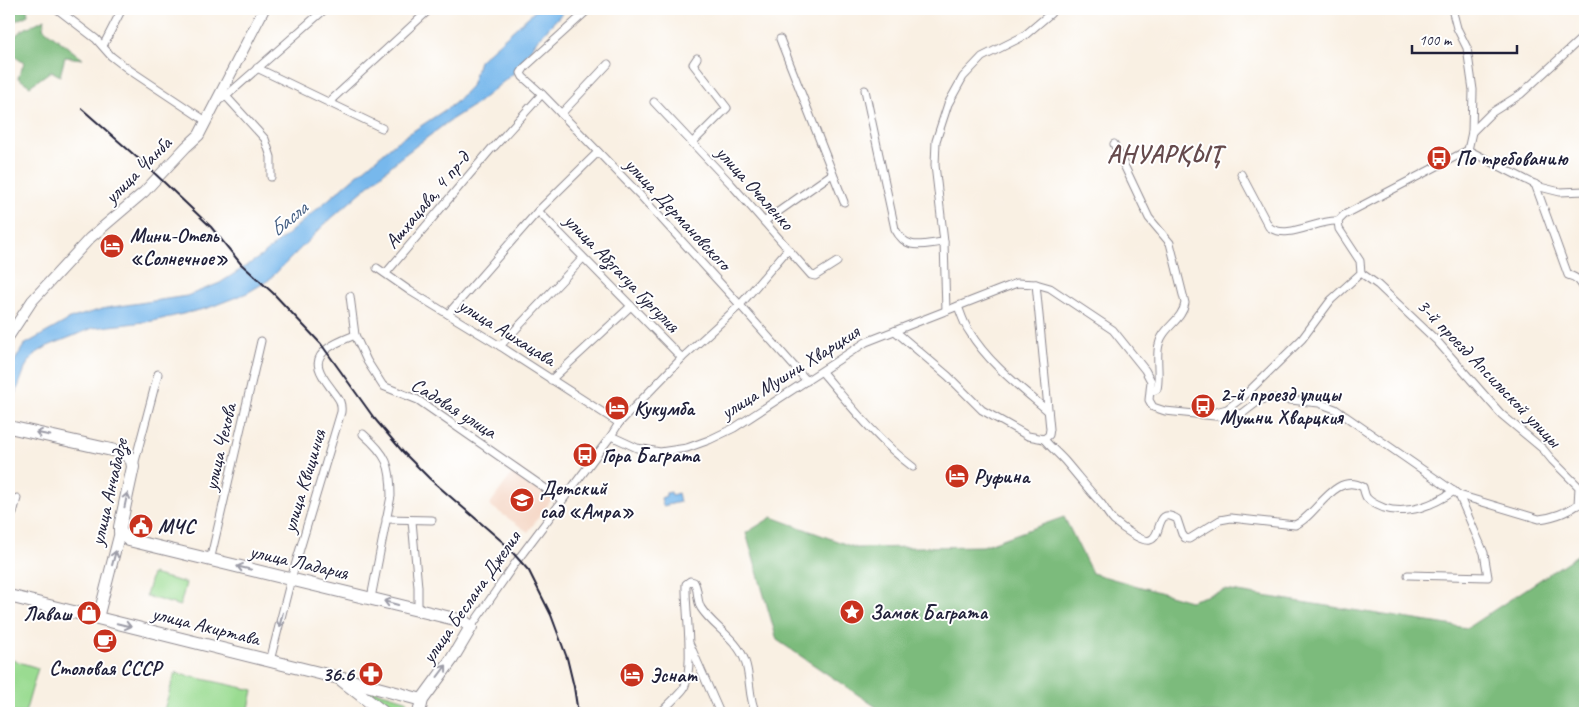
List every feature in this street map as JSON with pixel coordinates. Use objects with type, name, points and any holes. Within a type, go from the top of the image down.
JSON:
[{"type":"highway","points":[[9,427],[123,454],[132,460],[133,467]]},
{"type":"highway","name":"улица Анчабадзе","points":[[120,532],[120,524],[133,467]]},
{"type":"highway","name":"улица Ладария","points":[[120,532],[129,540],[463,621],[470,628]]},
{"type":"highway","name":"улица Акиртава","points":[[9,596],[339,678],[384,713]]},
{"type":"highway","name":"улица Беслана Джелия","points":[[419,713],[422,700],[452,659],[470,628]]},
{"type":"highway","points":[[339,678],[422,700]]},
{"type":"street","points":[[57,9],[87,31],[111,56],[128,69],[206,120]]},
{"type":"street","points":[[103,46],[122,9]]},
{"type":"street","name":"улица Чанба","points":[[9,336],[32,301],[90,238],[144,192],[199,135],[221,96],[264,9]]},
{"type":"street","points":[[271,177],[271,157],[265,139],[221,96],[257,68],[325,9]]},
{"type":"street","points":[[329,102],[430,9]]},
{"type":"street","name":"улица Дермановского","points":[[589,9],[525,67],[521,73],[523,77],[542,94],[639,194],[807,381]]},
{"type":"street","points":[[946,311],[944,242],[935,165],[936,141],[948,104],[963,77],[982,57],[1024,36],[1052,9]]},
{"type":"street","points":[[1338,221],[1344,215],[1468,150],[1472,132],[1472,90],[1467,48],[1457,28],[1452,9]]},
{"type":"street","points":[[1472,132],[1491,113],[1521,94],[1585,35]]},
{"type":"street","points":[[780,39],[844,202]]},
{"type":"street","points":[[692,143],[727,108],[693,64],[697,58]]},
{"type":"street","points":[[561,114],[608,64]]},
{"type":"street","points":[[257,68],[382,128]]},
{"type":"street","points":[[865,90],[895,229],[899,238],[906,244],[913,245],[944,242]]},
{"type":"street","name":"Ашхацава, 4 пр-д","points":[[386,273],[542,94]]},
{"type":"street","name":"улица Очаленко","points":[[654,102],[731,184],[810,275],[814,276],[837,262]]},
{"type":"street","points":[[1114,144],[1149,218],[1170,243],[1185,303],[1184,311],[1162,336],[1158,349],[1159,380],[1157,389],[1151,392]]},
{"type":"street","points":[[1468,150],[1535,184],[1560,192],[1585,191]]},
{"type":"street","points":[[448,314],[538,211],[598,152]]},
{"type":"street","points":[[764,221],[832,174]]},
{"type":"street","points":[[1241,174],[1269,226],[1274,231],[1283,232],[1331,220],[1338,221]]},
{"type":"street","points":[[1535,184],[1568,275],[1580,282],[1585,291]]},
{"type":"street","name":"улица Абзгагуа Гургулия","points":[[538,211],[682,358]]},
{"type":"street","points":[[1208,414],[1227,409],[1244,398],[1302,339],[1331,300],[1361,273],[1360,261],[1339,228],[1338,221]]},
{"type":"street","name":"улица Беслана Джелия","points":[[470,628],[516,562],[619,423],[682,358],[740,305],[788,249]]},
{"type":"street","points":[[500,346],[583,258]]},
{"type":"street","name":"улица Ашхацава","points":[[377,268],[410,291],[500,346],[619,423]]},
{"type":"street","name":"3-й проезд Апсильской улицы","points":[[1361,273],[1378,285],[1437,341],[1501,414],[1543,449],[1579,487],[1578,505]]},
{"type":"street","name":"улица Мушни Хварцкия","points":[[611,436],[637,448],[660,452],[687,448],[734,428],[866,342],[1017,283],[1036,284],[1050,288],[1113,330],[1145,370],[1151,381],[1149,400],[1153,407],[1165,411],[1226,417],[1243,413],[1260,400],[1271,398],[1319,403],[1335,409],[1457,493],[1539,519],[1551,518],[1567,512],[1585,499]]},
{"type":"street","points":[[1036,284],[1050,429],[1049,435],[1044,439]]},
{"type":"street","name":"Садовая улица","points":[[350,296],[355,335],[367,361],[383,386],[418,400],[562,500]]},
{"type":"street","points":[[552,380],[631,306]]},
{"type":"street","points":[[958,306],[968,330],[985,352],[1002,371],[1048,411]]},
{"type":"street","points":[[895,331],[948,376],[982,410],[1028,436],[1044,439],[1113,520],[1126,531],[1145,540],[1150,540],[1154,537],[1162,518],[1171,515],[1177,518],[1182,534],[1185,538],[1189,539],[1220,520],[1231,518],[1295,525],[1302,522],[1332,492],[1343,485],[1351,483],[1363,487],[1367,498],[1377,506],[1392,510],[1406,511],[1440,501],[1457,493],[1484,553],[1488,577],[1408,575]]},
{"type":"street","name":"улица Квициния","points":[[270,661],[291,579],[341,412],[342,402],[319,370],[317,362],[321,355],[336,344],[355,335]]},
{"type":"street","name":"улица Чехова","points":[[210,561],[261,341]]},
{"type":"street","points":[[822,372],[868,425],[896,454],[913,467]]},
{"type":"street","name":"улица Анчабадзе","points":[[133,467],[158,374]]},
{"type":"street","points":[[363,434],[383,454],[388,463],[391,480],[391,496],[371,598]]},
{"type":"street","points":[[9,519],[13,514],[17,498]]},
{"type":"street","points":[[386,519],[432,520]]},
{"type":"street","points":[[412,521],[418,587],[418,610]]},
{"type":"street","name":"улица Анчабадзе","points":[[98,618],[120,532]]},
{"type":"street","points":[[660,713],[684,688],[688,671],[689,641],[686,584],[690,581],[694,582],[697,587],[700,606],[736,646],[744,659],[756,713]]},
{"type":"street","points":[[689,641],[720,713]]},
{"type":"shaded area","name":"Детский сад «Амра»","points":[[517,467],[555,495],[528,532],[489,505]]},
{"type":"green space","points":[[9,9],[27,9],[28,15],[9,24]]},
{"type":"green space","points":[[45,19],[43,28],[83,59],[65,57],[60,76],[51,71],[30,86],[18,78],[24,63],[14,56],[9,56],[9,41],[22,30]]},
{"type":"green space","points":[[772,517],[856,548],[983,546],[1064,517],[1092,573],[1190,601],[1225,590],[1467,628],[1585,550],[1585,713],[1089,713],[1091,709],[1064,713],[885,713],[777,640],[746,533]]},
{"type":"green space","points":[[152,574],[186,583],[180,606],[146,596]]},
{"type":"green space","points":[[9,659],[38,668],[25,713],[9,713]]},
{"type":"green space","points":[[175,673],[253,690],[248,713],[163,713]]},
{"type":"green space","points":[[357,686],[406,700],[406,708],[403,713],[394,713]]},
{"type":"water","points":[[537,9],[566,9],[538,39],[514,73],[476,104],[449,121],[400,158],[325,224],[269,280],[247,293],[208,308],[153,321],[93,328],[48,346],[35,354],[26,366],[9,411],[9,371],[24,345],[72,318],[106,308],[187,296],[220,283],[263,255],[395,143],[454,104],[471,86],[479,61]]},
{"type":"water","points":[[671,492],[672,495],[678,493],[680,502],[663,506],[661,498],[666,496],[666,493]]},
{"type":"railway","points":[[82,109],[149,168],[211,227],[241,264],[273,293],[321,344],[374,418],[403,452],[430,479],[505,544],[529,571],[551,615],[567,658],[578,713]]},
{"type":"place","name":"По требованию","points":[[1439,158]]},
{"type":"place","name":"Мини-Отель «Солнечное»","points":[[112,246]]},
{"type":"place","name":"2-й проезд улицы Мушни Хварцкия","points":[[1203,406]]},
{"type":"place","name":"Кукумба","points":[[617,408]]},
{"type":"place","name":"Гора Баграта","points":[[585,455]]},
{"type":"place","name":"Руфина","points":[[957,476]]},
{"type":"place","name":"Детский сад «Амра»","points":[[522,500]]},
{"type":"place","name":"МЧС","points":[[141,526]]},
{"type":"place","name":"Замок Баграта","points":[[852,612]]},
{"type":"place","name":"Лаваш","points":[[89,613]]},
{"type":"place","name":"Столовая СССР","points":[[105,641]]},
{"type":"place","name":"36.6","points":[[371,674]]},
{"type":"place","name":"Эснат","points":[[632,675]]},
{"type":"district","name":"АНУАРҚЫҬ","points":[[1165,154]]},
{"type":"water label","name":"Басла","points":[[288,219]]}]
